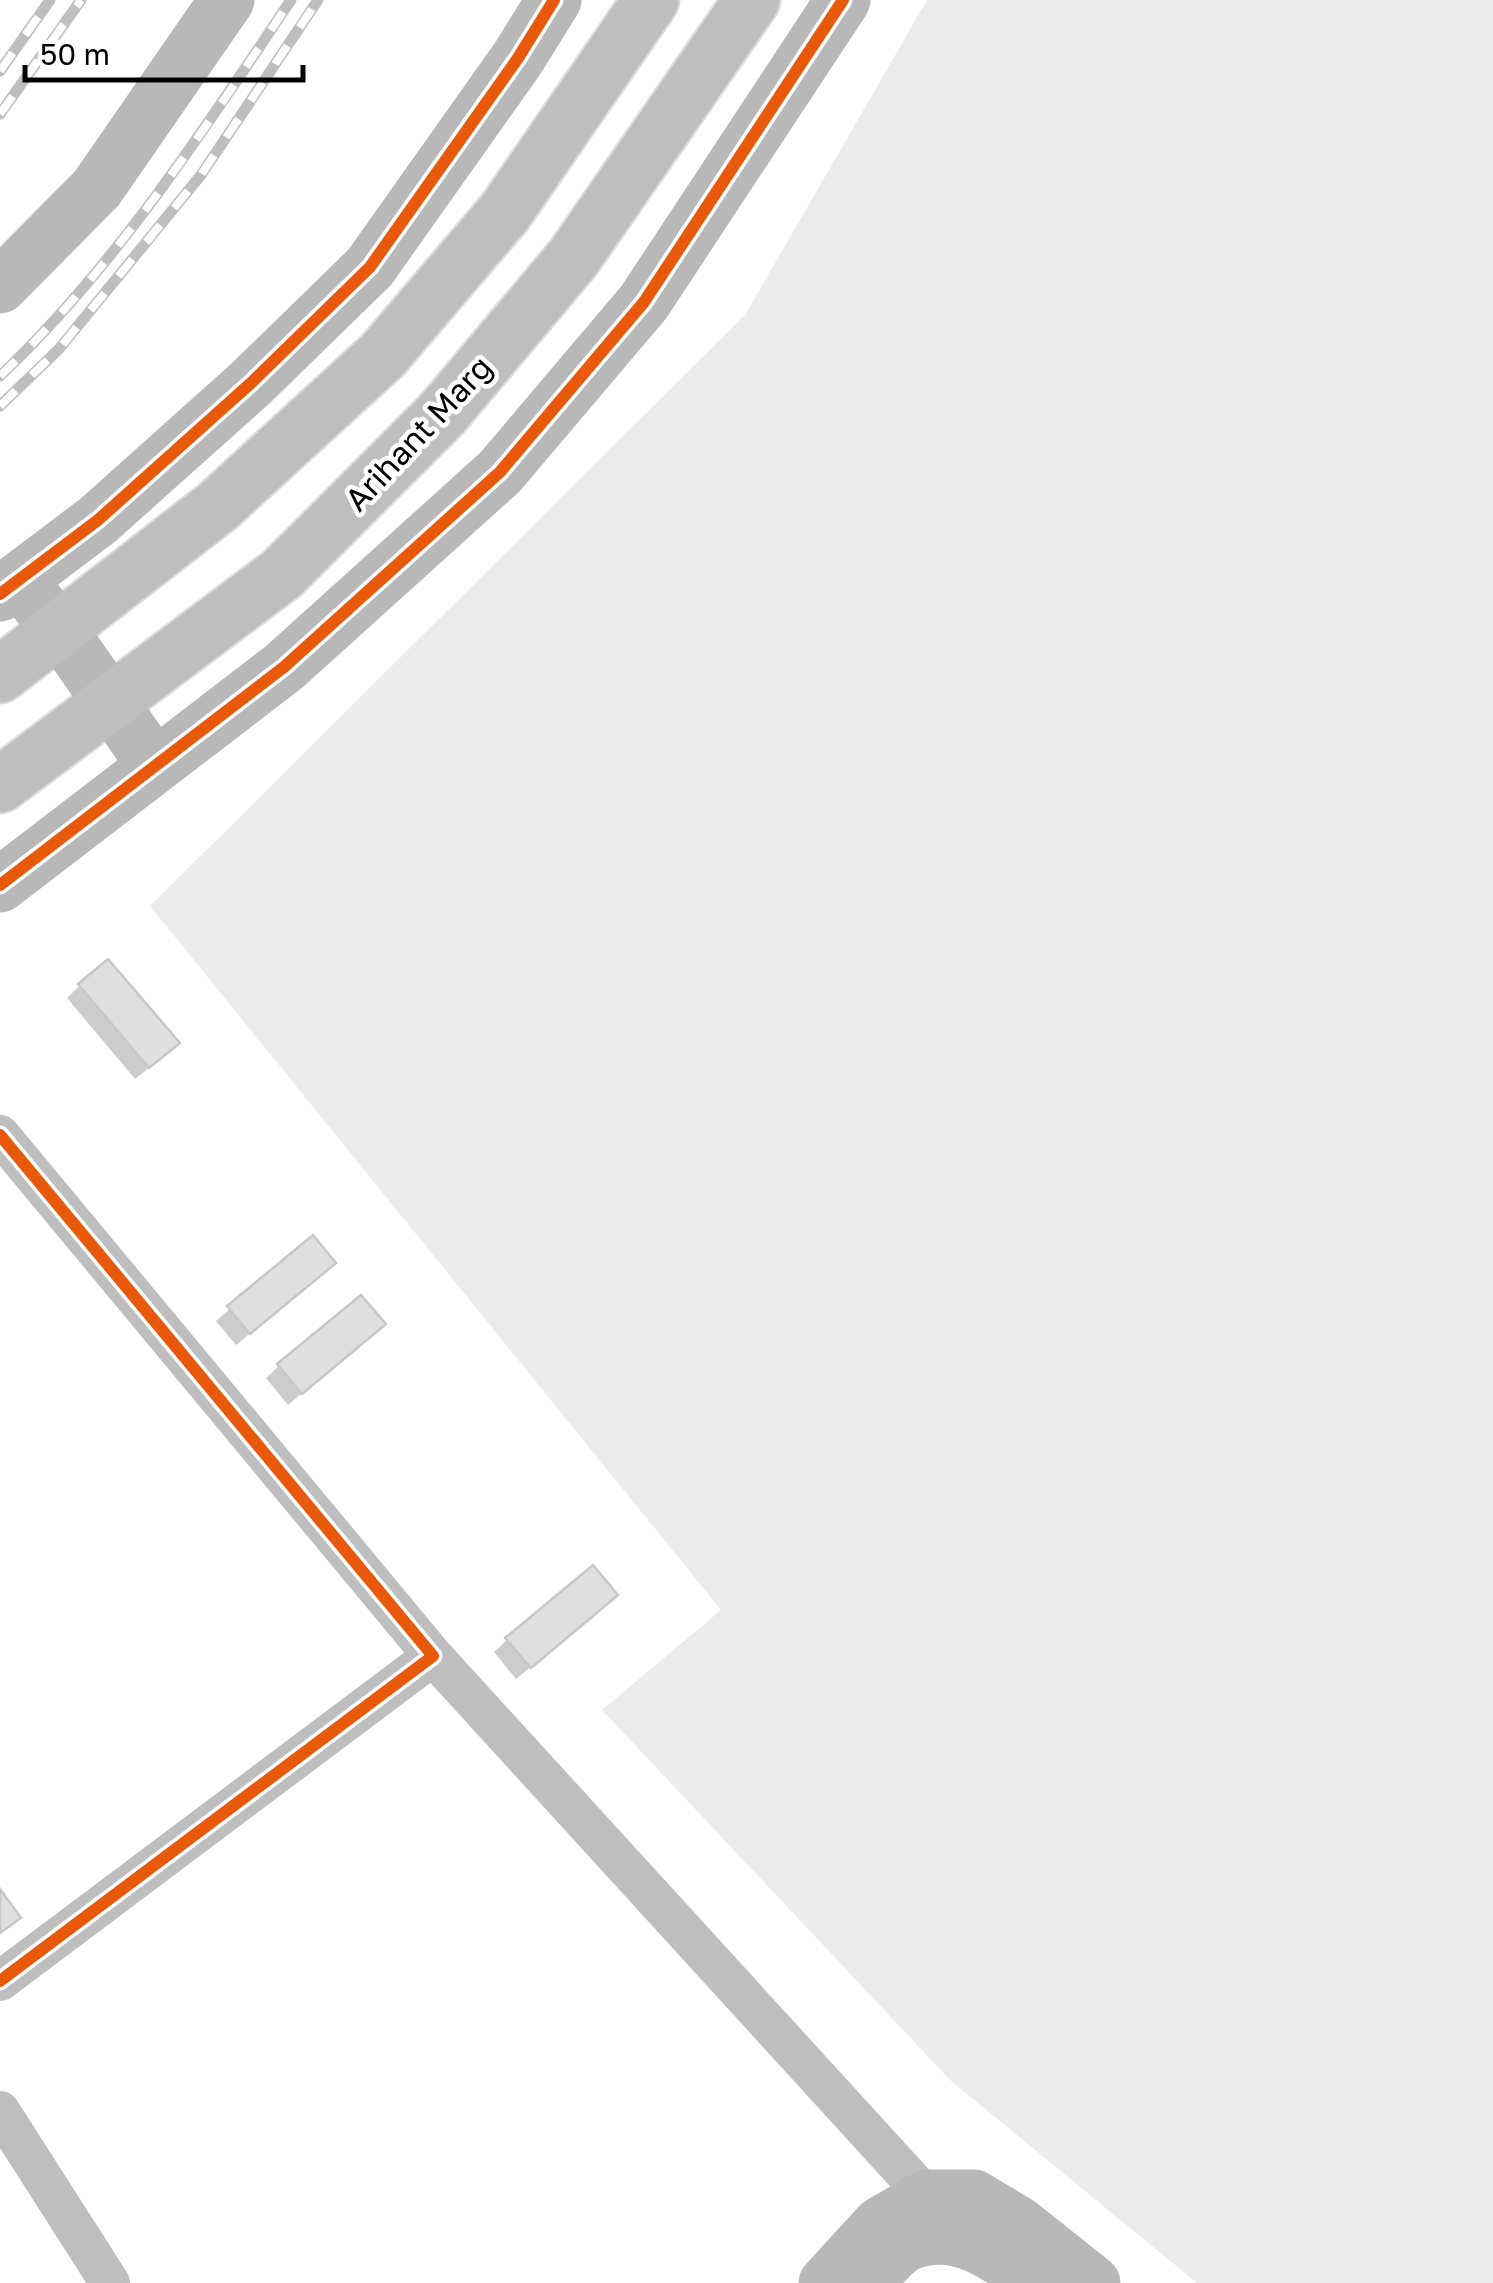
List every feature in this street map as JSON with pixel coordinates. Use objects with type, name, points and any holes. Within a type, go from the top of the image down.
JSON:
[{"type":"main road","points":[[0,674],[217,507],[383,355],[505,212],[650,0]]},
{"type":"main road","name":"Arihant Marg","points":[[0,785],[282,574],[442,414],[574,258],[752,0]]},
{"type":"street","points":[[0,286],[97,188],[226,0]]},
{"type":"street","points":[[155,766],[59,629],[9,587],[98,520],[252,383],[370,267],[518,58],[554,0]]},
{"type":"street","points":[[0,885],[284,667],[500,472],[644,302],[843,0]]},
{"type":"street","points":[[0,232],[44,223],[97,188]]},
{"type":"street","points":[[0,1135],[433,1656],[927,2197]]},
{"type":"street","points":[[0,1981],[433,1656]]},
{"type":"street","points":[[0,2110],[110,2283]]},
{"type":"street","points":[[826,2283],[880,2224],[927,2197],[974,2197],[1019,2224],[1092,2283]]},
{"type":"street","points":[[865,2283],[906,2243],[939,2236],[970,2241],[1009,2263],[1034,2283]]},
{"type":"shaded area","points":[[927,0],[1493,0],[1493,2283],[1197,2283],[950,2080],[602,1710],[721,1610],[150,906],[745,315]]},
{"type":"building","points":[[108,959],[180,1043],[149,1068],[78,984]]},
{"type":"building","points":[[313,1235],[336,1263],[250,1334],[227,1306]]},
{"type":"building","points":[[361,1295],[386,1324],[302,1394],[277,1364]]},
{"type":"building","points":[[593,1565],[618,1595],[531,1668],[505,1638]]},
{"type":"building","points":[[0,1889],[21,1918],[0,1933]]},
{"type":"railway","points":[[0,71],[50,0]]},
{"type":"railway","points":[[0,114],[81,0]]},
{"type":"railway","points":[[0,376],[82,290],[119,244],[191,148],[291,0]]},
{"type":"railway","points":[[0,406],[59,349],[201,175],[318,0]]},
{"type":"cycle path","points":[[0,594],[98,520],[251,383],[370,267],[518,58],[554,0]]},
{"type":"cycle path","points":[[0,885],[284,667],[500,472],[644,302],[843,0]]},
{"type":"cycle path","points":[[0,1135],[433,1656],[0,1981]]}]
